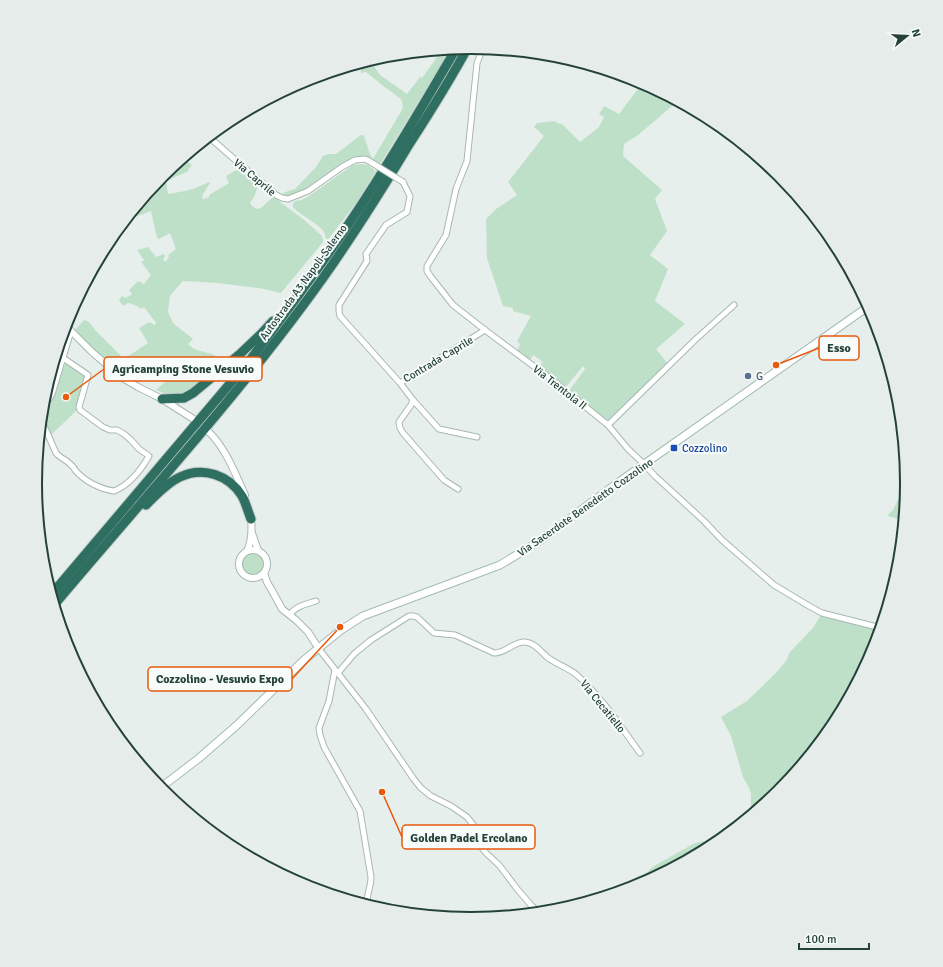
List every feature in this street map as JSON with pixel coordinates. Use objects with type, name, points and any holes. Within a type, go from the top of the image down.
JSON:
[{"type":"highway","name":"Autostrada A3 Napoli-Salerno","points":[[58,600],[260,362],[305,303],[336,260],[374,202],[464,54]]},
{"type":"highway","name":"Autostrada A3 Napoli-Salerno","points":[[55,589],[250,360],[351,221],[452,55]]},
{"type":"highway","points":[[162,399],[184,398],[194,393],[240,354],[261,334],[307,277],[326,257]]},
{"type":"highway","points":[[101,551],[119,536],[147,503],[166,486],[179,477],[192,473],[204,472],[216,474],[235,487],[243,497],[251,519]]},
{"type":"main road","name":"Via Sacerdote Benedetto Cozzolino","points":[[165,784],[198,759],[236,726],[304,660],[341,630],[362,616],[500,565],[541,540],[644,464],[864,310]]},
{"type":"street","name":"Via Trentola II","points":[[480,54],[477,63],[467,161],[456,189],[446,235],[428,266],[427,272],[453,305],[608,425],[628,449],[655,476],[722,540],[774,585],[822,613],[876,627]]},
{"type":"street","name":"Via Caprile","points":[[213,141],[276,195],[282,198],[288,199],[308,191],[342,167],[355,160],[365,159],[403,182]]},
{"type":"street","name":"Contrada Caprile","points":[[403,182],[410,196],[407,212],[386,225],[366,254],[367,261],[339,305],[340,316],[400,383],[485,330]]},
{"type":"street","points":[[608,425],[696,339],[734,305]]},
{"type":"street","points":[[51,395],[71,331],[92,352],[121,377],[162,399],[192,418]]},
{"type":"street","points":[[46,430],[56,453],[60,457],[71,464],[73,468],[86,480],[114,491],[126,484],[141,468],[149,456],[139,449],[124,434],[117,430],[110,430],[103,427],[80,410],[79,407],[88,375],[63,358]]},
{"type":"street","points":[[400,383],[439,430],[477,437]]},
{"type":"street","points":[[413,400],[399,422],[400,428],[444,480],[458,489]]},
{"type":"street","points":[[209,432],[223,448],[250,506],[254,542],[258,550]]},
{"type":"street","points":[[247,551],[252,529]]},
{"type":"street","points":[[257,578],[264,573],[267,568],[267,563],[263,553],[252,549],[242,554],[240,558],[239,564],[242,574],[247,577],[257,578],[267,582]]},
{"type":"street","points":[[264,573],[267,582],[282,609],[308,632],[336,672],[366,709],[421,788],[431,796],[451,806],[467,817],[474,826],[479,844],[486,853],[499,864],[518,890],[534,908]]},
{"type":"street","points":[[290,615],[297,608],[316,601]]},
{"type":"street","name":"Via Cecatiello","points":[[336,672],[371,640],[409,616],[417,618],[434,634],[456,635],[494,653],[498,653],[523,642],[532,643],[548,658],[577,675],[594,692],[640,753]]},
{"type":"street","points":[[336,672],[329,701],[319,728],[324,747],[360,811],[371,877],[371,885],[368,900]]},
{"type":"green space","points":[[447,55],[380,164],[372,160],[354,159],[302,192],[288,196],[282,194],[295,189],[316,167],[323,156],[336,154],[361,135],[364,136],[373,159],[403,108],[401,99],[366,72],[361,74],[361,69],[374,66],[380,75],[407,94],[420,77],[422,78],[438,56]]},
{"type":"green space","points":[[637,88],[673,105],[638,135],[624,144],[623,156],[662,190],[655,199],[667,231],[650,255],[668,269],[655,301],[685,324],[656,349],[668,364],[606,423],[570,391],[585,369],[583,366],[566,387],[539,367],[543,362],[533,355],[530,360],[517,352],[520,344],[517,341],[531,316],[513,311],[513,308],[503,306],[487,258],[486,219],[496,209],[517,195],[508,182],[544,136],[534,127],[537,123],[555,121],[562,124],[580,142],[599,127],[604,117],[599,114],[604,106],[619,114]]},
{"type":"green space","points":[[188,161],[192,166],[188,169],[189,171],[168,180]]},
{"type":"green space","points":[[353,165],[368,165],[376,171],[356,203],[327,241],[324,232],[296,210],[293,207],[293,204],[295,201],[302,200],[309,196]]},
{"type":"green space","points":[[240,168],[258,185],[255,195],[250,203],[252,206],[257,209],[261,208],[273,197],[303,219],[321,235],[323,239],[323,242],[281,293],[259,288],[218,283],[183,281],[170,296],[168,312],[173,323],[193,339],[188,344],[194,349],[215,355],[213,361],[221,366],[187,392],[175,395],[156,390],[169,378],[154,363],[134,380],[108,364],[75,330],[84,320],[89,322],[124,359],[148,343],[139,328],[149,322],[155,325],[156,322],[144,307],[141,309],[128,303],[123,306],[119,300],[122,296],[126,298],[132,294],[129,290],[138,281],[144,284],[151,275],[141,262],[144,260],[137,250],[148,247],[156,257],[164,254],[165,256],[163,260],[166,262],[169,256],[168,255],[176,249],[170,233],[159,239],[157,238],[151,211],[135,217],[166,182],[168,194],[193,189],[209,182],[210,183],[203,194],[202,198],[204,199],[229,183],[226,176]]},
{"type":"green space","points":[[66,362],[86,376],[77,410],[50,436],[46,426],[51,401]]},
{"type":"green space","points":[[901,494],[899,519],[887,516],[893,510]]},
{"type":"green space","points":[[249,553],[257,553],[264,560],[264,568],[257,575],[249,575],[242,568],[242,560]]},
{"type":"green space","points":[[823,611],[877,626],[857,673],[829,722],[794,767],[751,809],[751,794],[743,777],[731,736],[721,717],[747,701],[776,673],[786,661],[790,652],[813,628]]},
{"type":"green space","points":[[714,838],[661,869],[639,879],[654,866],[695,843]]},
{"type":"place","name":"Esso","points":[[776,365]]},
{"type":"place","name":"G","points":[[748,376]]},
{"type":"place","name":"Agricamping Stone Vesuvio","points":[[66,397]]},
{"type":"place","name":"Cozzolino","points":[[674,448]]},
{"type":"place","name":"Cozzolino - Vesuvio Expo","points":[[340,627]]},
{"type":"place","name":"Golden Padel Ercolano","points":[[382,792]]}]
